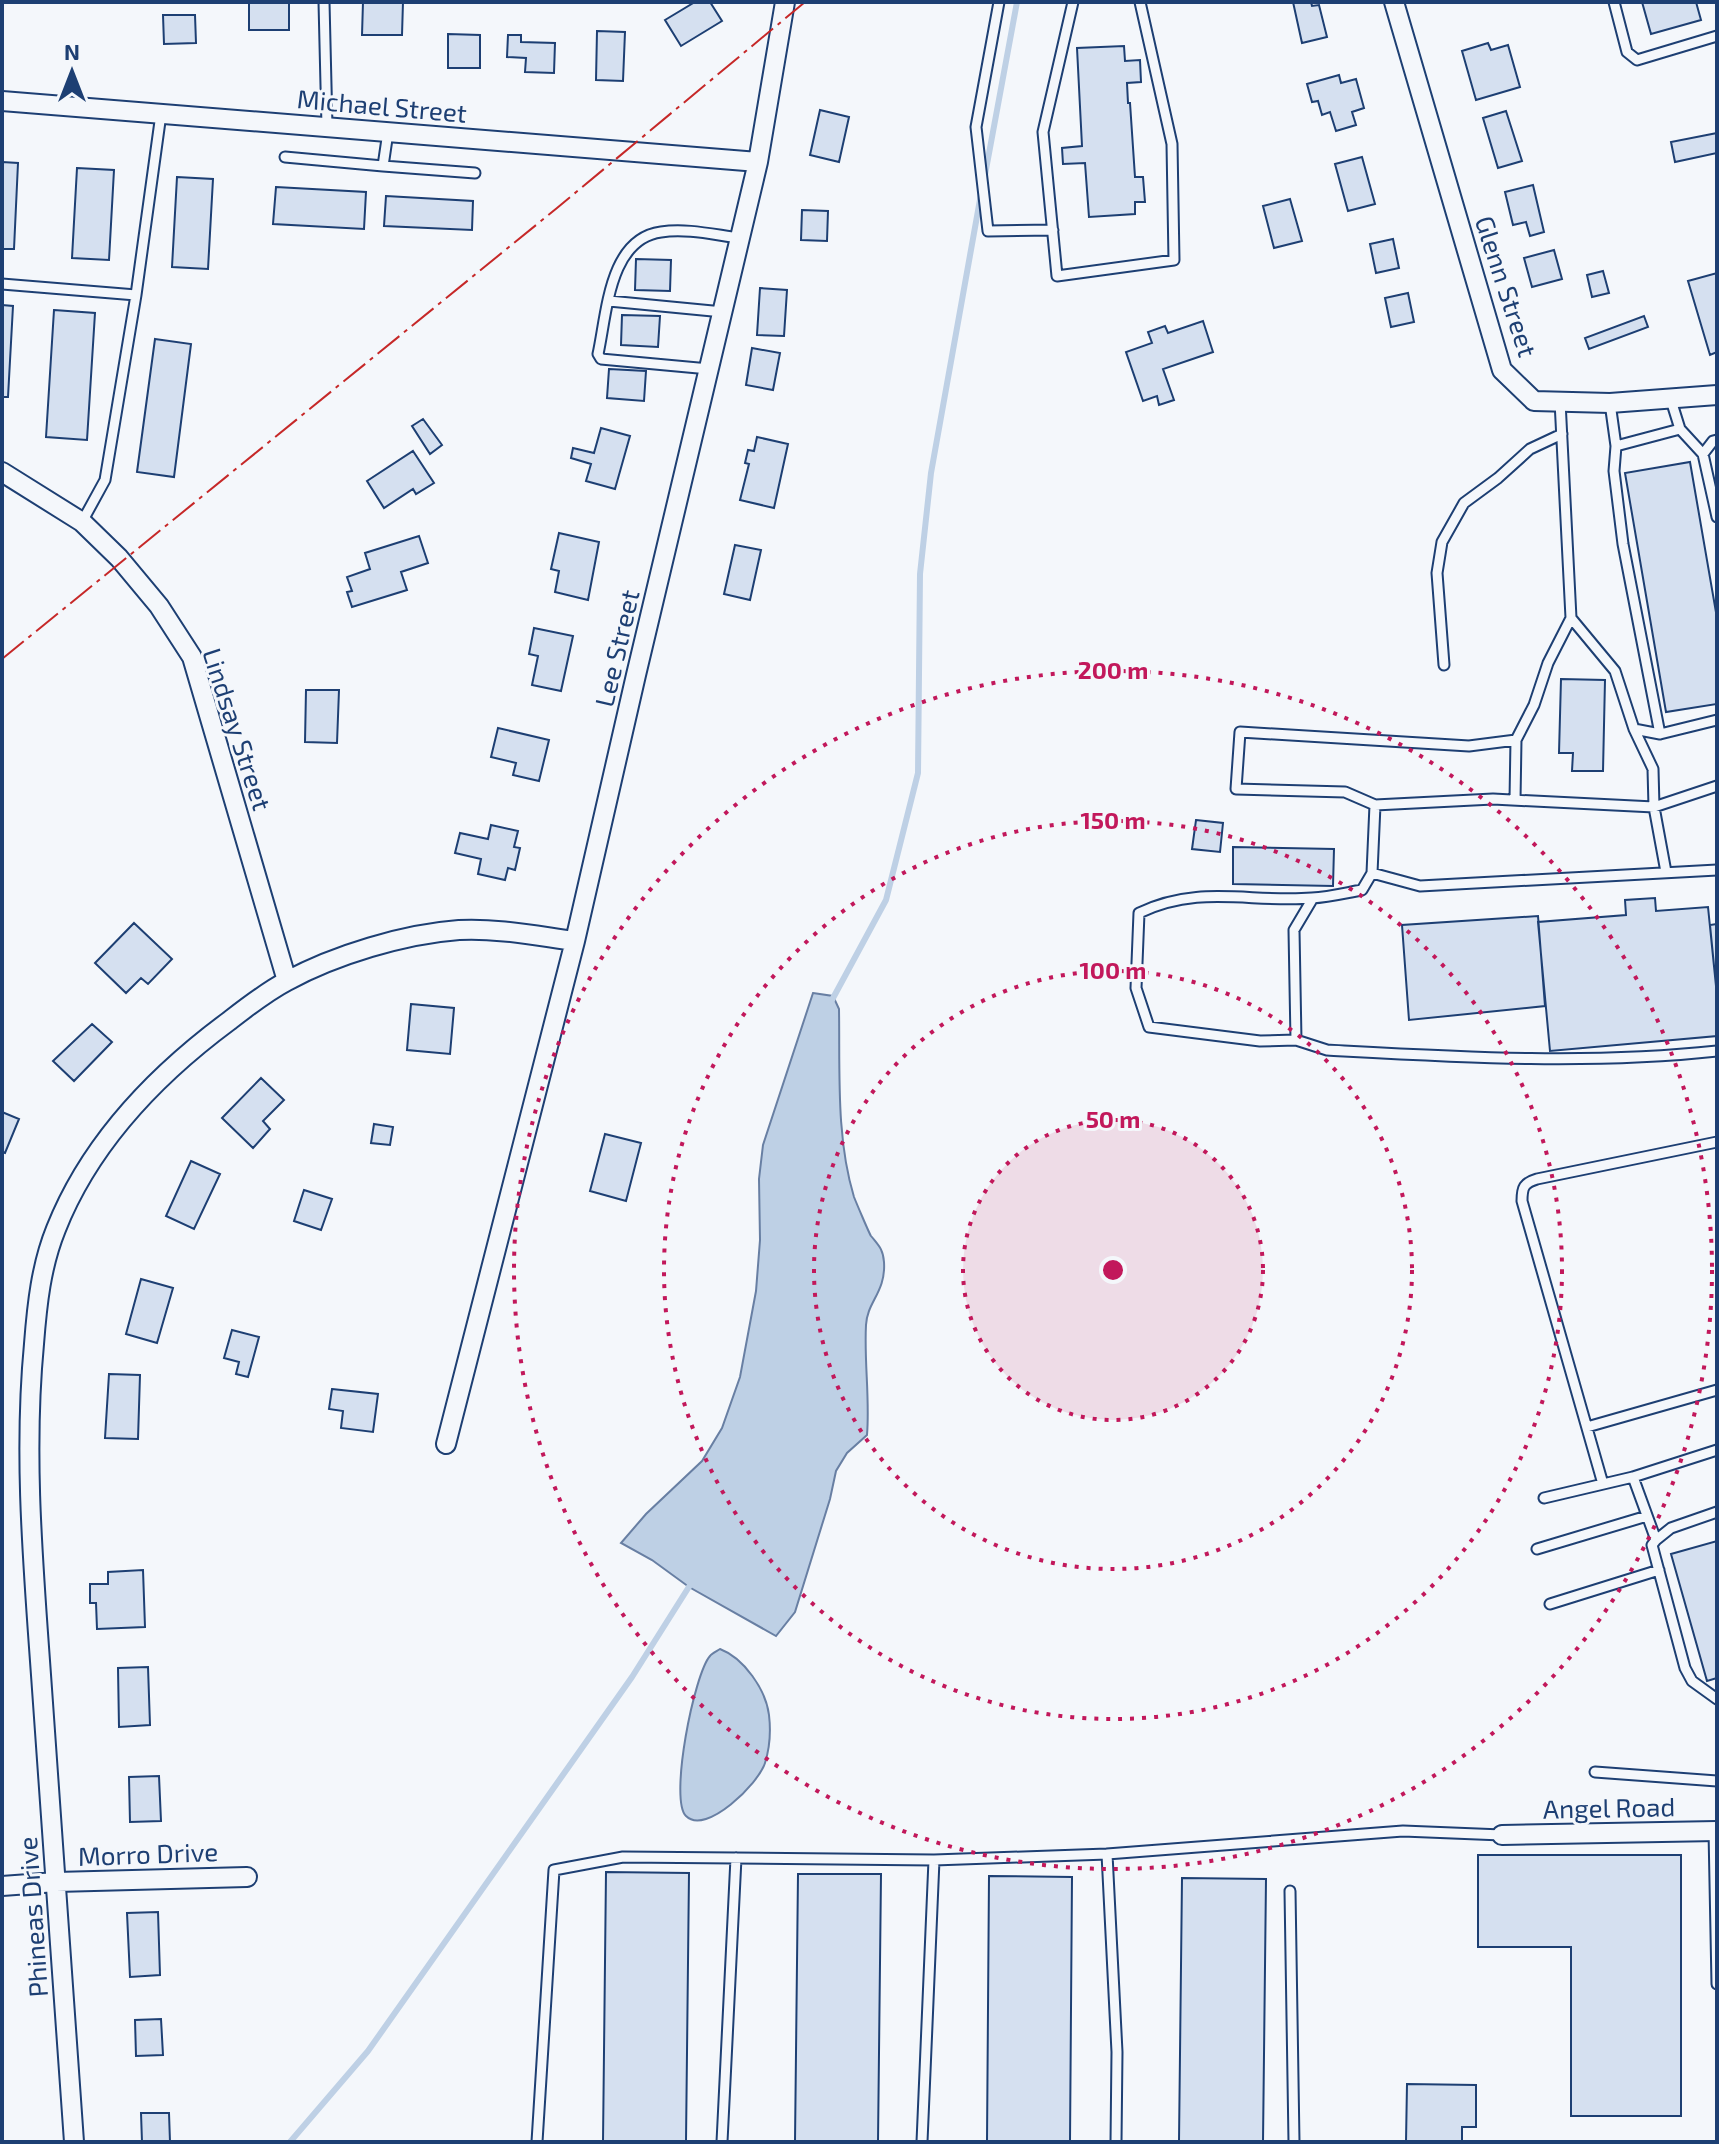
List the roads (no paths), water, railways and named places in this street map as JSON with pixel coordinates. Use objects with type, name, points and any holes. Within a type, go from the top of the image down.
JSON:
[{"type":"street","name":"Lee Street","points":[[446,1444],[575,941],[723,312],[758,162],[785,2]]},
{"type":"street","name":"Glenn Street","points":[[1394,2],[1502,370],[1534,401],[1610,403],[1717,395]]},
{"type":"street","name":"Michael Street","points":[[2,101],[758,162]]},
{"type":"street","name":"Lindsay Street","points":[[2,472],[82,522],[119,558],[159,606],[192,657],[287,981]]},
{"type":"street","name":"Phineas Drive","points":[[74,2142],[32,1557],[29,1448],[37,1302],[44,1266],[70,1198],[120,1121],[151,1087],[190,1050],[287,981],[385,942],[436,933],[495,930],[575,941]]},
{"type":"street","name":"Angel Road","points":[[1502,1835],[1716,1831]]},
{"type":"street","name":"Morro Drive","points":[[2,1886],[247,1877]]},
{"type":"lane","points":[[324,2],[327,127]]},
{"type":"lane","points":[[999,2],[976,127],[988,231],[1053,230]]},
{"type":"lane","points":[[1073,2],[1043,132],[1057,276],[1174,260],[1172,144],[1140,2]]},
{"type":"lane","points":[[1614,2],[1627,52],[1637,60],[1717,36]]},
{"type":"lane","points":[[82,522],[105,480],[136,295],[161,114]]},
{"type":"lane","points":[[383,166],[388,132]]},
{"type":"lane","points":[[285,157],[475,173]]},
{"type":"lane","points":[[709,369],[601,359],[598,354],[616,271],[629,247],[643,237],[661,232],[689,231],[740,238]]},
{"type":"lane","points":[[2,284],[136,295]]},
{"type":"lane","points":[[609,301],[723,312]]},
{"type":"lane","points":[[1670,397],[1680,429],[1703,454],[1717,517]]},
{"type":"lane","points":[[1515,800],[1516,740],[1534,705],[1548,663],[1571,618],[1560,401]]},
{"type":"lane","points":[[1610,403],[1623,544],[1660,734]]},
{"type":"lane","points":[[1616,446],[1680,429]]},
{"type":"lane","points":[[1444,665],[1437,573],[1442,542],[1464,503],[1530,449],[1562,434]]},
{"type":"lane","points":[[1703,454],[1717,440]]},
{"type":"lane","points":[[1571,618],[1615,671],[1634,729],[1653,769],[1654,807],[1666,872]]},
{"type":"lane","points":[[1634,729],[1660,734],[1717,720]]},
{"type":"lane","points":[[1516,740],[1469,746],[1240,732],[1236,789],[1345,792],[1375,805],[1515,800],[1654,807],[1717,786]]},
{"type":"lane","points":[[1375,805],[1372,873],[1362,890],[1313,898],[1197,896],[1162,902],[1139,913],[1136,988],[1149,1027],[1260,1041],[1296,1040],[1327,1050],[1525,1060],[1667,1056],[1717,1051]]},
{"type":"lane","points":[[1372,873],[1420,886],[1717,870]]},
{"type":"lane","points":[[1296,1040],[1294,930],[1313,898]]},
{"type":"lane","points":[[1603,1484],[1522,1201],[1522,1189],[1526,1182],[1537,1179],[1717,1142]]},
{"type":"lane","points":[[1587,1427],[1717,1390]]},
{"type":"lane","points":[[1544,1498],[1633,1477],[1717,1450]]},
{"type":"lane","points":[[1633,1477],[1656,1540]]},
{"type":"lane","points":[[1717,1512],[1671,1528],[1652,1545],[1685,1668],[1692,1681],[1717,1699]]},
{"type":"lane","points":[[1537,1549],[1647,1516]]},
{"type":"lane","points":[[1550,1604],[1659,1570]]},
{"type":"lane","points":[[1595,1772],[1717,1781]]},
{"type":"lane","points":[[537,2142],[554,1870],[623,1857],[934,1860],[1107,1854],[1403,1831],[1502,1835]]},
{"type":"lane","points":[[1716,1831],[1717,1984]]},
{"type":"lane","points":[[1107,1854],[1117,2052],[1116,2142]]},
{"type":"lane","points":[[722,2142],[736,1858]]},
{"type":"lane","points":[[922,2142],[934,1860]]},
{"type":"lane","points":[[1290,1891],[1294,2142]]},
{"type":"water","points":[[813,993],[833,996],[839,1009],[840,1104],[848,1175],[870,1234],[882,1251],[884,1272],[866,1325],[867,1435],[847,1453],[836,1471],[795,1612],[776,1636],[689,1587],[652,1560],[621,1543],[646,1514],[702,1461],[722,1428],[740,1377],[756,1291],[763,1145]]},
{"type":"water","points":[[720,1649],[745,1667],[759,1686],[769,1715],[769,1745],[761,1772],[743,1794],[718,1813],[695,1820],[686,1816],[681,1805],[682,1763],[697,1686],[711,1655]]},
{"type":"waterway","points":[[985,175],[1017,2]]},
{"type":"waterway","points":[[832,1000],[886,900],[918,773],[920,574],[931,473],[981,194]]},
{"type":"waterway","points":[[290,2142],[368,2051],[632,1677],[692,1582]]}]
